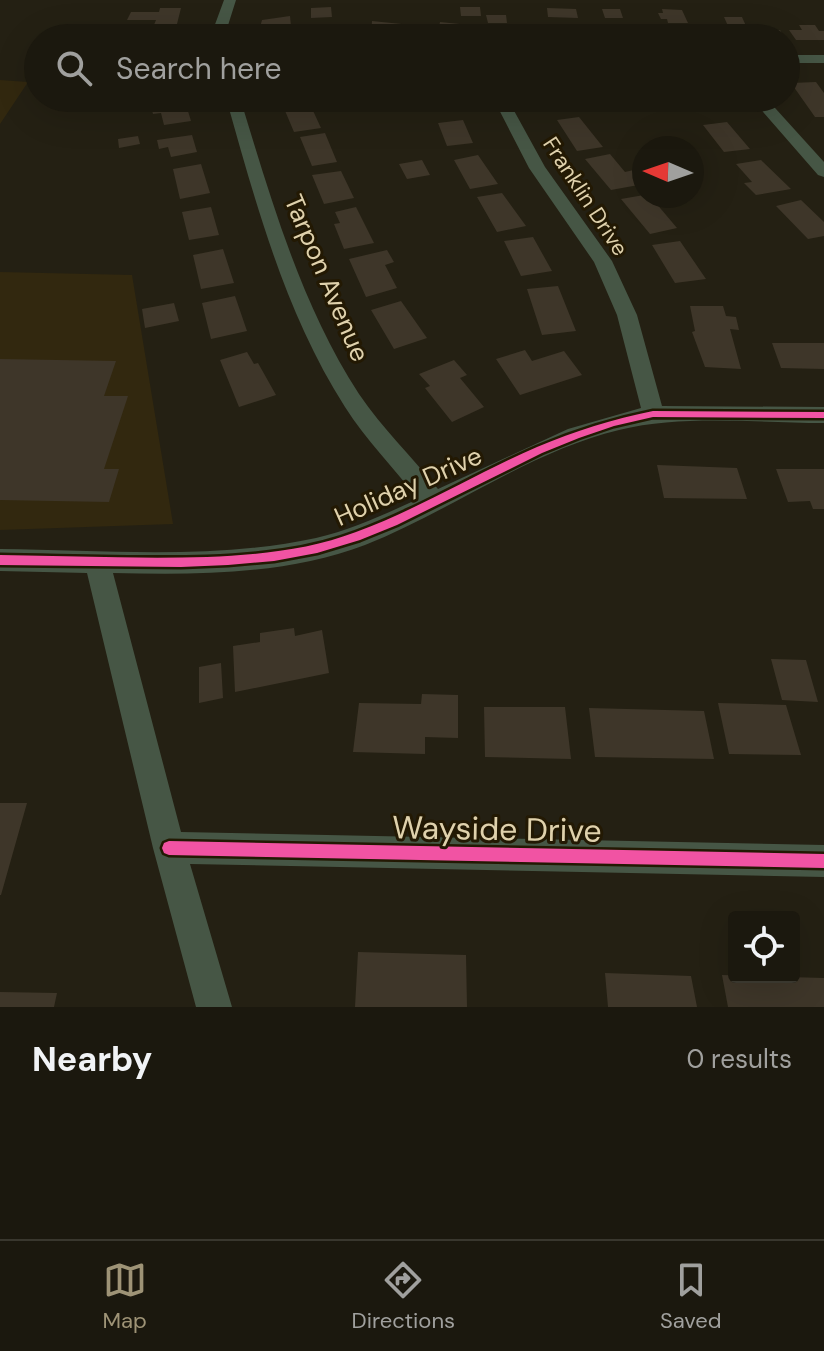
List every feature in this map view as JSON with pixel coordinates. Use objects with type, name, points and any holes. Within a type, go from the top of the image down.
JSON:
[{"type":"street","points":[[222,24],[230,0]]},
{"type":"street","points":[[800,59],[824,59]]},
{"type":"street","name":"Tarpon Avenue","points":[[238,112],[281,247],[314,330],[352,400],[433,500]]},
{"type":"street","name":"Franklin Drive","points":[[507,112],[537,168],[603,261],[627,315],[653,414]]},
{"type":"street","points":[[770,112],[824,172]]},
{"type":"street","name":"Holiday Drive","points":[[0,560],[187,561],[301,552],[356,537],[604,425],[653,414],[824,415]]},
{"type":"street","points":[[97,560],[169,848],[214,1007]]},
{"type":"street","name":"Wayside Drive","points":[[169,848],[824,861]]},
{"type":"shaded area","points":[[0,80],[24,82],[24,88],[0,124]]},
{"type":"shaded area","points":[[0,272],[132,275],[173,524],[0,530]]},
{"type":"building","points":[[331,7],[332,17],[311,18],[311,8]]},
{"type":"building","points":[[460,7],[480,7],[481,16],[461,16]]},
{"type":"building","points":[[160,8],[181,8],[177,24],[127,20],[131,12],[159,12]]},
{"type":"building","points":[[547,8],[576,9],[578,18],[548,17]]},
{"type":"building","points":[[602,9],[620,9],[623,18],[605,18]]},
{"type":"building","points":[[662,9],[682,10],[688,23],[668,23],[658,13],[663,13]]},
{"type":"building","points":[[486,15],[506,15],[507,23],[488,23]]},
{"type":"building","points":[[290,16],[291,24],[261,24],[262,20]]},
{"type":"building","points":[[724,17],[742,17],[745,24],[727,24]]},
{"type":"building","points":[[372,21],[401,24],[372,24]]},
{"type":"building","points":[[800,25],[815,25],[819,31],[824,31],[824,40],[800,40]]},
{"type":"building","points":[[816,82],[824,93],[824,117],[815,117],[800,96],[800,83]]},
{"type":"building","points":[[152,112],[188,112],[191,121],[164,125],[161,113]]},
{"type":"building","points":[[286,112],[314,112],[321,128],[294,132]]},
{"type":"building","points":[[579,117],[603,147],[577,151],[557,120]]},
{"type":"building","points":[[463,120],[473,143],[447,146],[438,123]]},
{"type":"building","points":[[727,122],[750,149],[724,152],[703,125]]},
{"type":"building","points":[[325,133],[337,162],[312,166],[300,137]]},
{"type":"building","points":[[192,135],[197,152],[171,157],[168,147],[159,149],[157,140]]},
{"type":"building","points":[[138,136],[140,144],[119,148],[118,139]]},
{"type":"building","points":[[610,154],[625,172],[632,170],[632,186],[611,190],[585,159]]},
{"type":"building","points":[[478,155],[498,184],[470,189],[454,160]]},
{"type":"building","points":[[422,160],[430,175],[407,179],[399,164]]},
{"type":"building","points":[[761,160],[791,189],[756,195],[744,183],[752,182],[736,164]]},
{"type":"building","points":[[201,164],[210,193],[180,199],[173,169]]},
{"type":"building","points":[[341,171],[354,198],[324,204],[312,175]]},
{"type":"building","points":[[502,193],[526,226],[497,232],[477,197]]},
{"type":"building","points":[[632,197],[632,208],[660,208],[677,228],[650,234],[621,199]]},
{"type":"building","points":[[801,200],[824,222],[824,236],[808,239],[776,206]]},
{"type":"building","points":[[211,207],[219,235],[189,240],[182,212]]},
{"type":"building","points":[[356,207],[374,243],[344,249],[334,224],[340,223],[335,212]]},
{"type":"building","points":[[533,237],[552,271],[521,276],[504,241]]},
{"type":"building","points":[[680,241],[706,279],[675,283],[652,245]]},
{"type":"building","points":[[223,249],[234,283],[201,289],[193,255]]},
{"type":"building","points":[[387,250],[394,262],[385,265],[397,288],[366,297],[349,259]]},
{"type":"building","points":[[558,286],[576,331],[542,335],[527,289]]},
{"type":"building","points":[[235,296],[247,331],[211,339],[202,303]]},
{"type":"building","points":[[401,301],[427,338],[394,349],[371,310]]},
{"type":"building","points":[[174,303],[179,321],[145,328],[142,309]]},
{"type":"building","points":[[690,306],[723,306],[726,316],[736,317],[739,330],[730,329],[741,369],[705,367],[692,332],[695,331]]},
{"type":"building","points":[[772,343],[824,343],[824,369],[781,368]]},
{"type":"building","points":[[525,350],[532,361],[564,351],[582,375],[520,395],[496,359]]},
{"type":"building","points":[[247,352],[254,364],[258,363],[276,395],[239,407],[220,360]]},
{"type":"building","points":[[0,359],[116,361],[104,396],[128,396],[104,469],[119,469],[109,502],[0,500]]},
{"type":"building","points":[[454,360],[467,375],[460,378],[484,407],[452,422],[425,388],[430,386],[419,374]]},
{"type":"building","points":[[657,465],[737,468],[747,499],[664,498]]},
{"type":"building","points":[[776,469],[824,469],[824,509],[813,509],[810,501],[788,502]]},
{"type":"building","points":[[294,628],[295,636],[322,630],[329,673],[235,692],[233,646],[260,642],[260,633]]},
{"type":"building","points":[[771,659],[806,660],[818,702],[782,700]]},
{"type":"building","points":[[221,663],[223,698],[199,703],[199,667]]},
{"type":"building","points":[[422,694],[458,695],[458,738],[425,737],[425,754],[353,752],[359,703],[421,704]]},
{"type":"building","points":[[718,703],[786,705],[801,755],[729,754]]},
{"type":"building","points":[[484,707],[565,707],[571,759],[485,757]]},
{"type":"building","points":[[589,708],[704,711],[714,759],[595,757]]},
{"type":"building","points":[[0,803],[27,803],[1,895],[0,895]]},
{"type":"building","points":[[358,952],[466,955],[467,1007],[355,1007]]},
{"type":"building","points":[[605,973],[691,976],[697,1007],[608,1007]]},
{"type":"building","points":[[722,975],[728,975],[728,983],[800,983],[800,977],[824,978],[824,1007],[728,1007]]},
{"type":"building","points":[[0,992],[57,993],[54,1007],[0,1007]]},
{"type":"cycle path","points":[[0,560],[228,561],[317,549],[393,522],[539,450],[614,423],[653,414],[824,415]]},
{"type":"cycle path","points":[[169,848],[824,861]]}]
